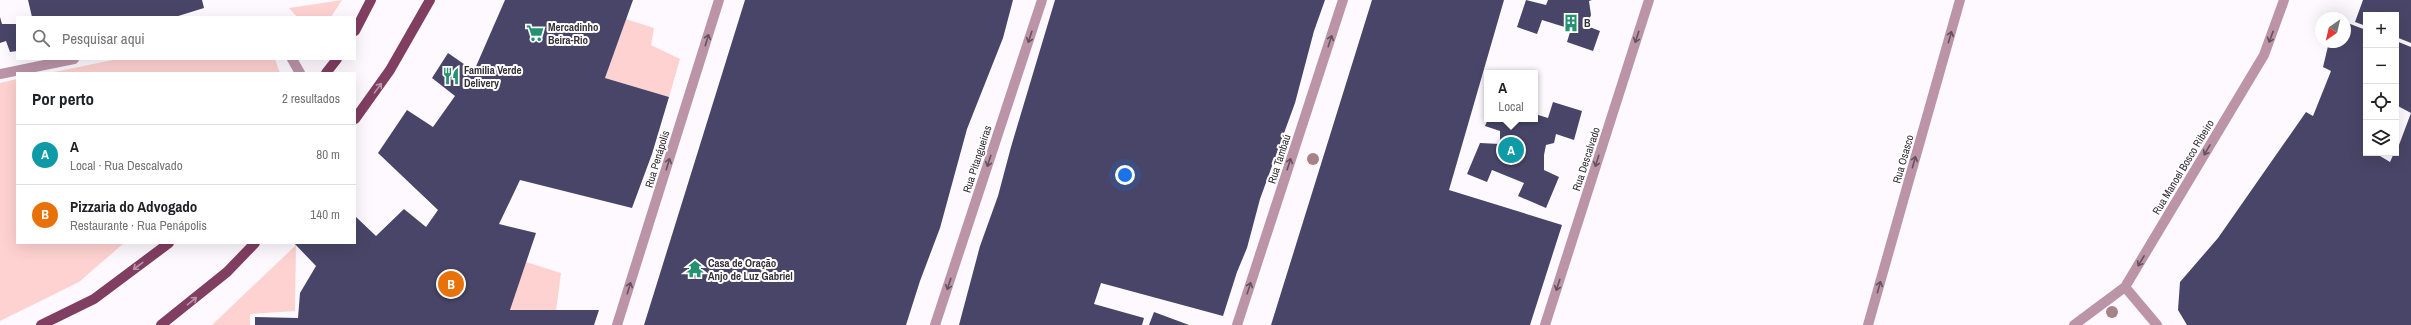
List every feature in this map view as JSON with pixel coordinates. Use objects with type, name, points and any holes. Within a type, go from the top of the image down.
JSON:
[{"type":"main road","points":[[356,29],[371,0]]},
{"type":"main road","points":[[356,118],[390,70],[430,0]]},
{"type":"main road","points":[[327,72],[336,60]]},
{"type":"main road","points":[[42,325],[94,300],[168,244]]},
{"type":"main road","points":[[161,325],[227,272],[254,244]]},
{"type":"street","name":"Rua Penápolis","points":[[617,325],[719,0]]},
{"type":"street","name":"Rua Pitangueiras","points":[[935,325],[1042,0]]},
{"type":"street","name":"Rua Tambaú","points":[[1237,325],[1343,0]]},
{"type":"street","name":"Rua Descalvado","points":[[1545,325],[1649,0]]},
{"type":"street","name":"Rua Osasco","points":[[1868,325],[1960,0]]},
{"type":"street","name":"Rua Manoel Bosco Ribeiro","points":[[2074,325],[2126,287],[2264,55],[2284,0]]},
{"type":"street","points":[[0,74],[69,60]]},
{"type":"street","points":[[293,60],[299,72]]},
{"type":"street","points":[[2126,287],[2157,325]]},
{"type":"shaded area","points":[[342,0],[332,16],[296,16],[289,8]]},
{"type":"shaded area","points":[[626,19],[654,28],[651,45],[680,59],[669,97],[605,78]]},
{"type":"shaded area","points":[[113,60],[275,60],[280,72],[54,72]]},
{"type":"shaded area","points":[[16,79],[16,244],[123,244],[79,282],[0,321],[0,83]]},
{"type":"shaded area","points":[[296,245],[295,311],[250,314],[250,325],[212,325]]},
{"type":"shaded area","points":[[526,262],[561,273],[556,311],[510,310]]},
{"type":"building","points":[[28,0],[202,0],[204,8],[178,16],[32,16]]},
{"type":"building","points":[[505,0],[633,0],[605,78],[669,97],[652,154],[632,208],[520,180],[499,224],[536,233],[510,310],[599,310],[594,325],[255,325],[255,317],[298,318],[300,293],[316,266],[295,244],[356,244],[356,217],[376,236],[404,209],[426,227],[438,210],[378,153],[407,110],[433,127],[455,96],[432,78],[448,53],[474,71]]},
{"type":"building","points":[[745,0],[1013,0],[1003,38],[967,129],[940,228],[920,281],[906,325],[644,325]]},
{"type":"building","points":[[1055,0],[1325,0],[1314,31],[1295,103],[1260,199],[1247,248],[1237,272],[1223,316],[1101,283],[1094,304],[1144,318],[1142,325],[959,325],[980,246],[998,196],[1011,147]]},
{"type":"building","points":[[1372,0],[1504,0],[1449,190],[1562,225],[1530,325],[1271,325]]},
{"type":"building","name":"B","points":[[1526,0],[1546,5],[1548,0],[1592,0],[1589,1],[1591,15],[1587,26],[1600,31],[1593,51],[1567,42],[1571,29],[1542,20],[1537,34],[1517,27]]},
{"type":"building","points":[[2363,0],[2411,0],[2411,43],[2399,38],[2399,12],[2363,12],[2363,25],[2355,22]]},
{"type":"building","points":[[0,17],[2,24],[16,24],[16,51],[10,52],[6,41],[0,43]]},
{"type":"building","points":[[2351,24],[2363,29],[2363,156],[2380,156],[2390,162],[2393,156],[2399,156],[2399,145],[2411,113],[2411,325],[2187,325],[2178,310],[2180,282],[2218,238],[2306,112],[2313,116],[2331,71],[2323,67],[2328,48],[2351,48]]},
{"type":"building","points":[[2399,42],[2411,47],[2411,113],[2399,107]]},
{"type":"building","points":[[1553,102],[1582,111],[1574,140],[1556,134],[1554,143],[1546,145],[1544,170],[1559,177],[1546,208],[1518,196],[1524,183],[1492,170],[1487,182],[1467,174],[1480,143],[1500,144],[1500,131],[1485,126],[1487,122],[1538,122],[1538,115],[1548,118]]},
{"type":"building","points":[[1154,312],[1189,325],[1149,325]]},
{"type":"place","name":"B","points":[[1571,23]]},
{"type":"place","name":"Mercadinho Beira-Rio","points":[[535,33]]},
{"type":"place","name":"Familia Verde Delivery","points":[[451,76]]},
{"type":"place","name":"A","points":[[1511,150]]},
{"type":"place","name":"Casa de Oração Anjo de Luz Gabriel","points":[[695,269]]},
{"type":"place","name":"Pizzaria do Advogado","points":[[451,284]]}]
